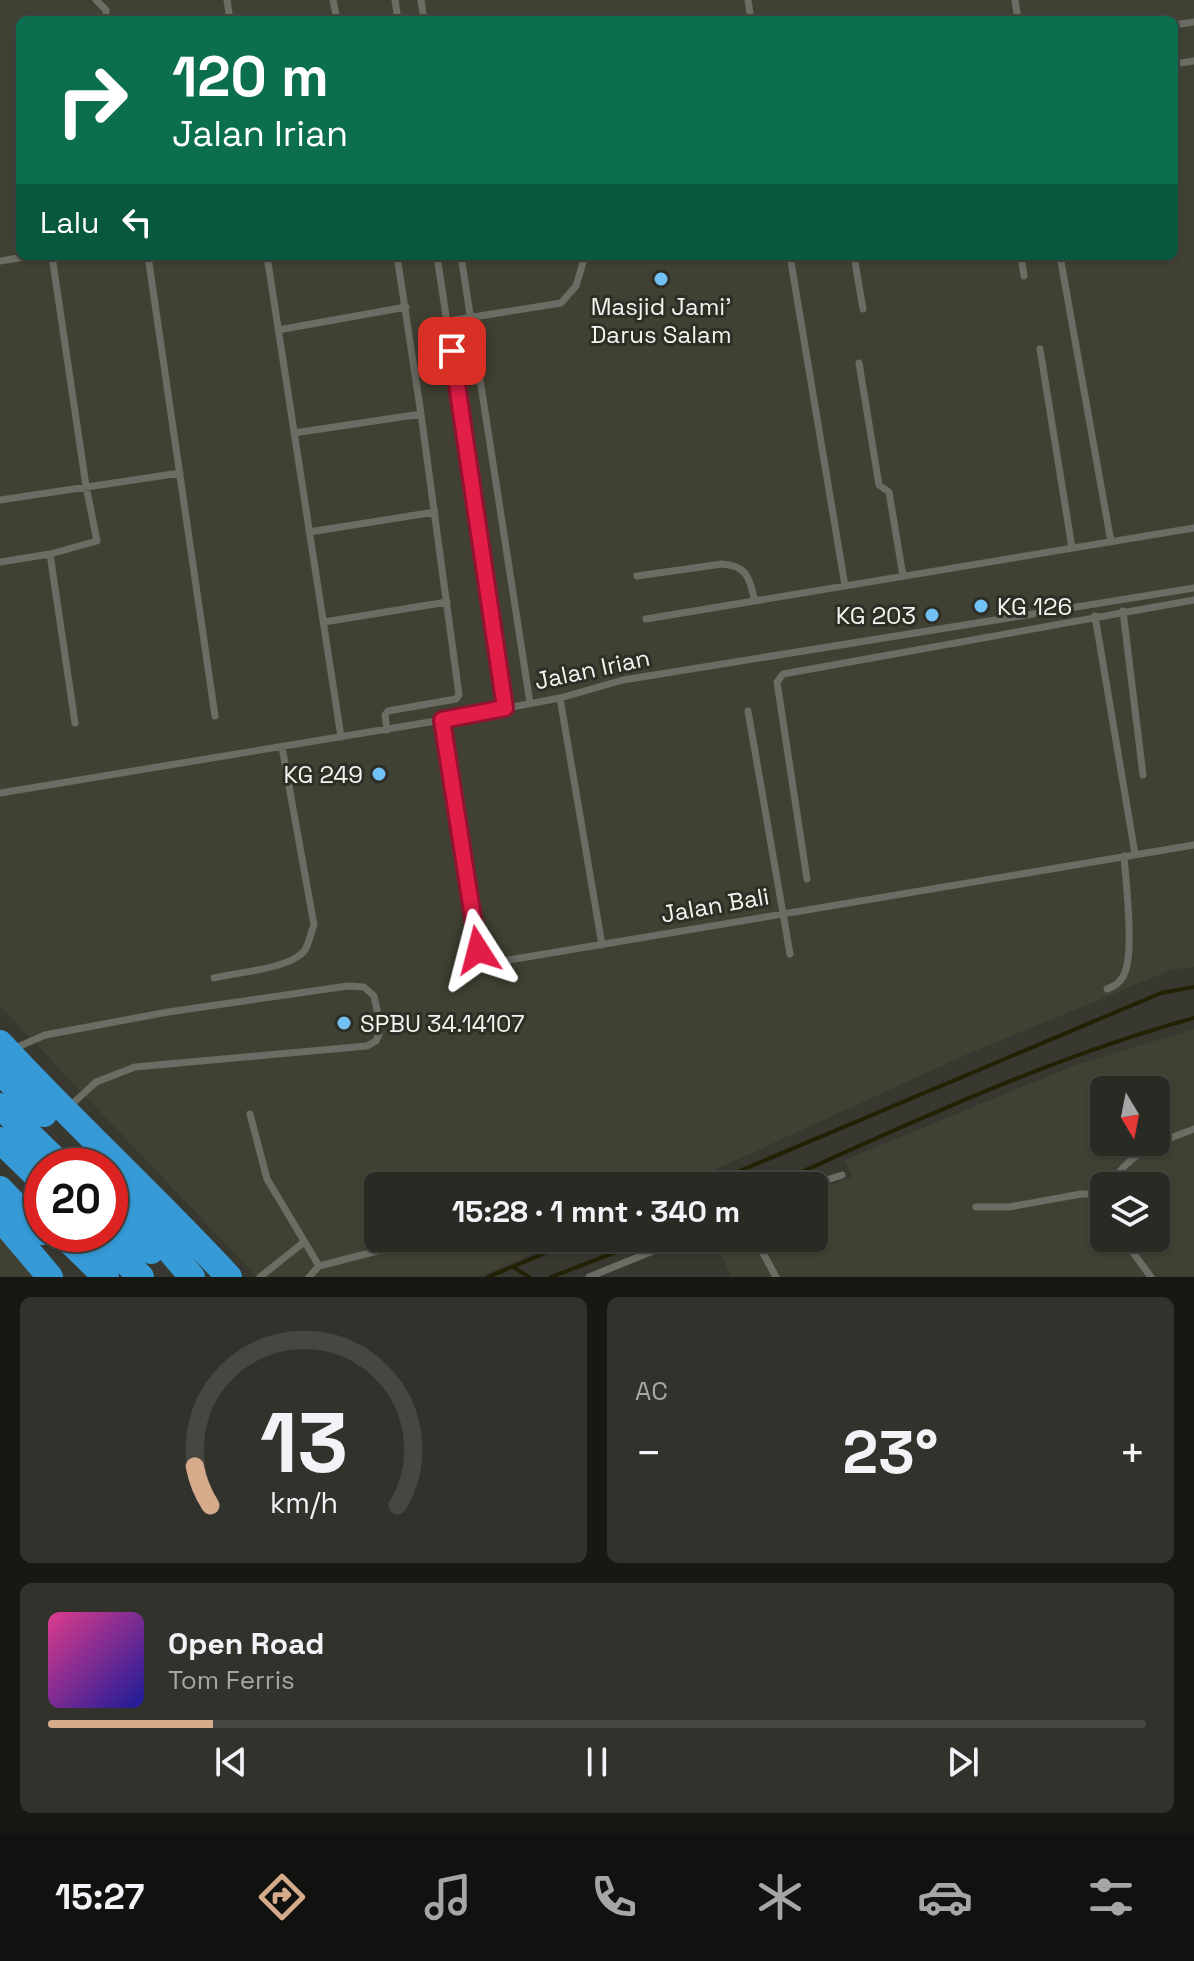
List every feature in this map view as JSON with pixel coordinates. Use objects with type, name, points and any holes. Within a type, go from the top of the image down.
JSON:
[{"type":"highway","points":[[9,1052],[72,1105],[229,1277]]},
{"type":"highway","points":[[9,1052],[84,1148]]},
{"type":"highway","points":[[0,1106],[43,1148]]},
{"type":"highway","points":[[0,1140],[24,1163]]},
{"type":"highway","points":[[0,1174],[24,1197]]},
{"type":"highway","points":[[0,1189],[24,1214]]},
{"type":"highway","points":[[128,1201],[192,1277]]},
{"type":"highway","points":[[0,1218],[50,1277]]},
{"type":"highway","points":[[128,1229],[177,1277]]},
{"type":"highway","points":[[62,1252],[86,1277]]},
{"type":"highway","points":[[80,1252],[106,1277]]},
{"type":"highway","points":[[115,1252],[141,1277]]},
{"type":"lane","points":[[96,0],[106,10],[107,16]]},
{"type":"lane","points":[[0,562],[50,554],[97,541],[53,260]]},
{"type":"lane","points":[[149,260],[215,716]]},
{"type":"lane","points":[[268,260],[341,737]]},
{"type":"lane","points":[[387,730],[385,715],[388,711],[456,699],[459,695],[398,260]]},
{"type":"lane","points":[[438,260],[505,708]]},
{"type":"lane","points":[[462,260],[530,703]]},
{"type":"lane","points":[[448,321],[561,303],[576,286],[584,260]]},
{"type":"lane","points":[[791,260],[845,586]]},
{"type":"lane","points":[[855,260],[863,309]]},
{"type":"lane","points":[[1022,260],[1024,276]]},
{"type":"lane","points":[[1061,260],[1111,542]]},
{"type":"lane","points":[[278,330],[406,307]]},
{"type":"lane","points":[[1040,349],[1072,548]]},
{"type":"lane","points":[[859,363],[879,485],[889,492],[903,576]]},
{"type":"lane","points":[[294,433],[421,414]]},
{"type":"lane","points":[[0,500],[180,473]]},
{"type":"lane","points":[[309,532],[435,512]]},
{"type":"lane","points":[[646,619],[1194,528]]},
{"type":"lane","points":[[50,554],[75,723]]},
{"type":"lane","points":[[637,576],[734,565],[746,574],[755,601]]},
{"type":"lane","name":"Jalan Irian","points":[[0,793],[387,730],[560,698],[623,680],[1194,588]]},
{"type":"lane","points":[[807,879],[777,682],[783,674],[1194,600]]},
{"type":"lane","points":[[324,622],[447,602]]},
{"type":"lane","points":[[1123,611],[1143,775]]},
{"type":"lane","points":[[1095,616],[1135,854]]},
{"type":"lane","points":[[560,698],[602,945]]},
{"type":"lane","points":[[748,711],[790,954]]},
{"type":"lane","name":"Jalan Bali","points":[[442,720],[478,950],[481,957],[491,963],[1194,845]]},
{"type":"lane","points":[[214,978],[281,966],[305,950],[314,925],[282,747]]},
{"type":"lane","points":[[1107,989],[1118,984],[1127,961],[1124,856]]},
{"type":"lane","points":[[9,1052],[45,1035],[168,1012],[348,986],[364,987],[374,996],[377,1010]]},
{"type":"lane","points":[[72,1105],[96,1082],[146,1065],[367,1046],[376,1041],[379,1034]]},
{"type":"lane","points":[[250,1114],[267,1179],[319,1266]]},
{"type":"lane","points":[[1119,1172],[1145,1148],[1194,1129]]},
{"type":"lane","points":[[828,1180],[842,1175]]},
{"type":"lane","points":[[976,1207],[1009,1207],[1090,1194]]},
{"type":"lane","points":[[260,1277],[304,1242]]},
{"type":"lane","points":[[309,1277],[319,1266],[374,1252]]},
{"type":"lane","points":[[589,1277],[651,1252]]},
{"type":"lane","points":[[763,1252],[776,1277]]},
{"type":"lane","points":[[1133,1252],[1151,1277]]},
{"type":"shaded area","points":[[0,0],[1194,0],[1194,967],[1171,970],[965,1055],[710,1172],[364,1172],[364,1252],[535,1252],[479,1277],[257,1277],[0,1006]]},
{"type":"shaded area","points":[[1194,1029],[1194,1277],[732,1277],[719,1252],[828,1252],[828,1186],[852,1177],[845,1160],[1073,1066]]},
{"type":"shaded area","points":[[0,1204],[24,1231],[24,1252],[43,1252],[66,1277],[0,1277]]},
{"type":"waterway","points":[[737,1172],[1161,993],[1194,987]]},
{"type":"waterway","points":[[802,1172],[1032,1072],[1194,1018]]},
{"type":"waterway","points":[[488,1277],[548,1252]]},
{"type":"waterway","points":[[551,1277],[616,1252]]},
{"type":"waterway","points":[[513,1267],[529,1277]]},
{"type":"place","name":"Masjid Jami' Darus Salam","points":[[661,279]]},
{"type":"place","name":"KG 126","points":[[981,606]]},
{"type":"place","name":"KG 203","points":[[932,615]]},
{"type":"place","name":"KG 249","points":[[379,774]]},
{"type":"place","name":"SPBU 34.14107","points":[[344,1023]]},
{"type":"route","points":[[452,351],[505,708],[442,720],[478,950]]}]
